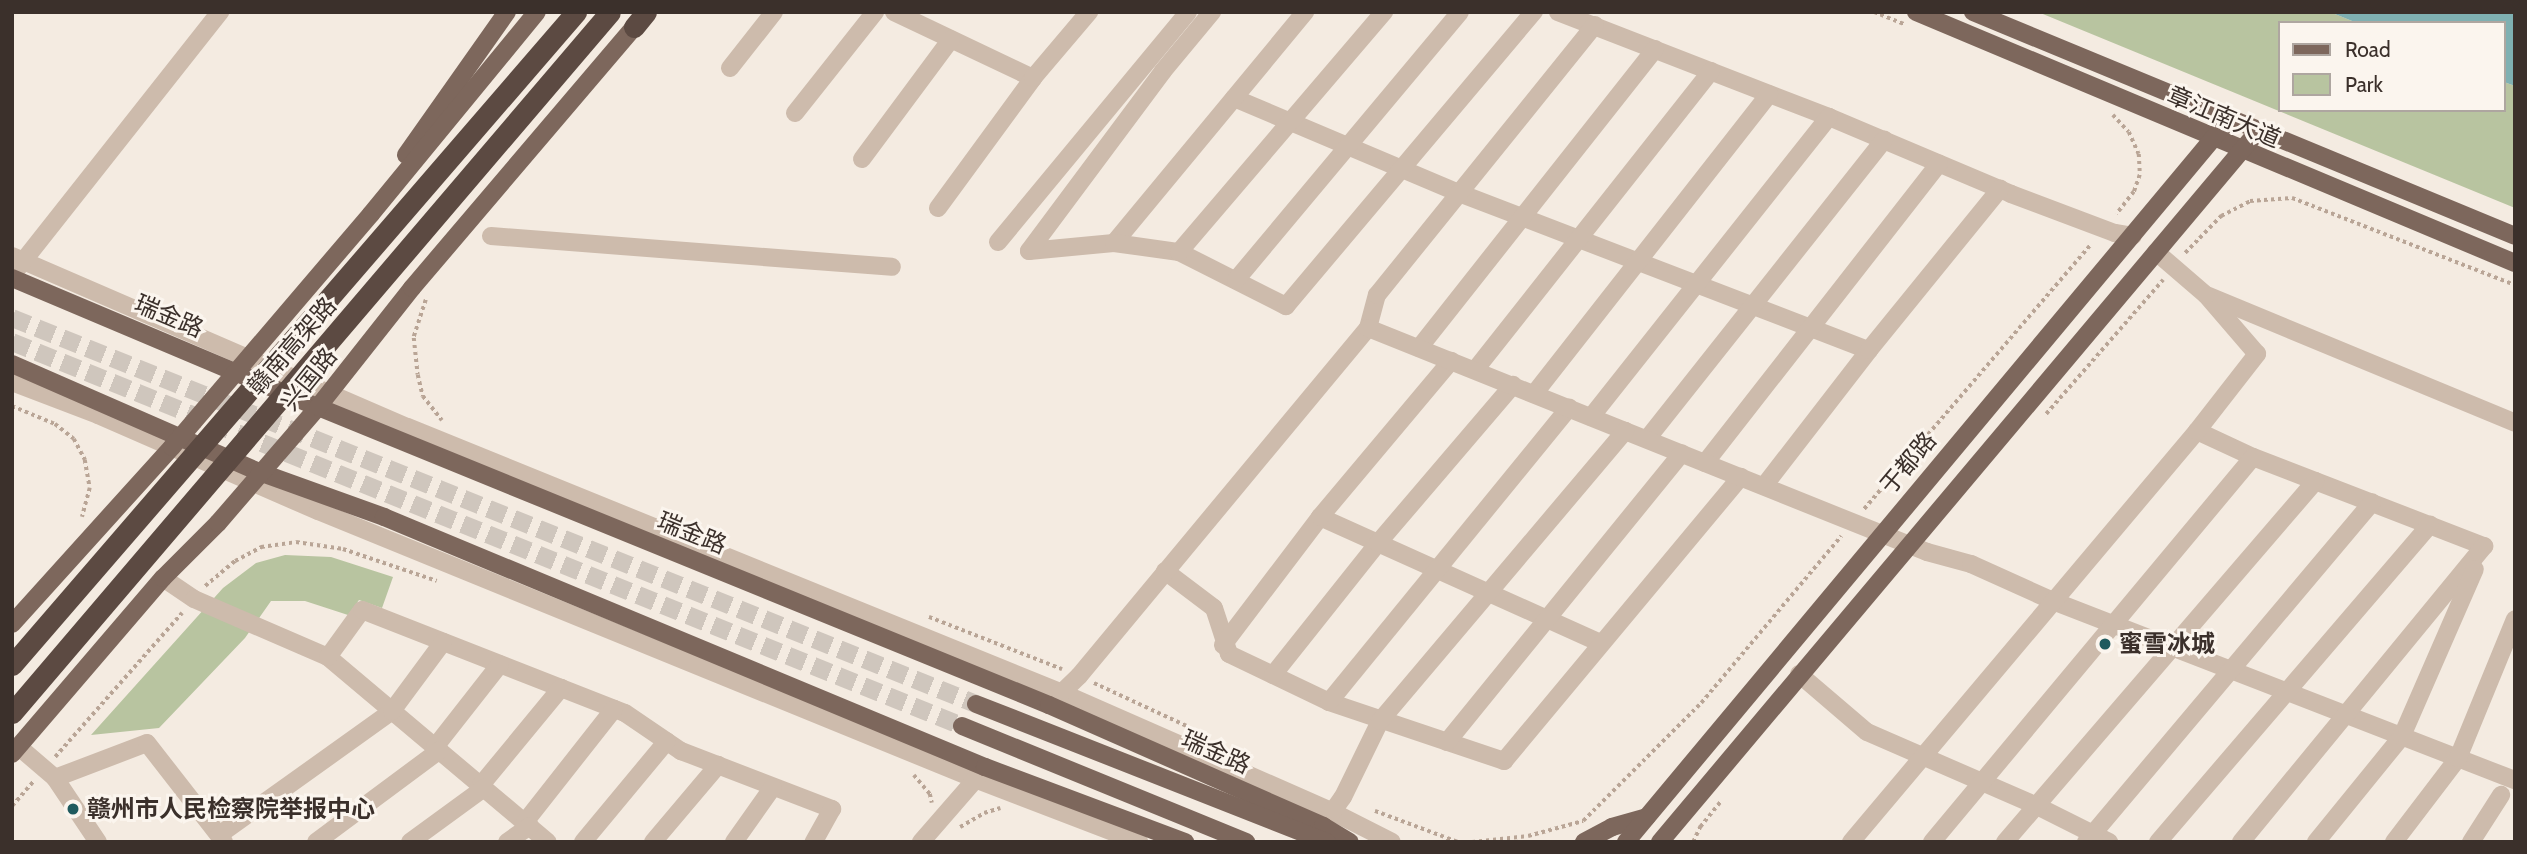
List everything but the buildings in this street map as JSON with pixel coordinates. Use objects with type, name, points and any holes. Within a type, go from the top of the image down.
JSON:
[{"type":"highway","name":"赣南高架路","points":[[12,664],[576,12]]},
{"type":"highway","name":"赣南高架路","points":[[12,713],[610,12]]},
{"type":"main road","points":[[329,263],[507,12]]},
{"type":"main road","points":[[12,624],[243,364],[537,12]]},
{"type":"main road","name":"章江南大道","points":[[1973,12],[2515,236]]},
{"type":"main road","name":"兴国路","points":[[16,750],[163,578],[257,478],[324,400],[638,17]]},
{"type":"main road","name":"章江南大道","points":[[1914,20],[2214,139],[2515,263]]},
{"type":"main road","name":"于都路","points":[[1626,842],[1881,533],[2230,118]]},
{"type":"main road","points":[[1660,842],[2258,131]]},
{"type":"main road","points":[[12,364],[257,478],[397,523],[980,773],[1185,842]]},
{"type":"main road","name":"瑞金路","points":[[243,364],[324,400],[1055,698],[1331,819],[1350,842]]},
{"type":"main road","points":[[976,704],[1331,819]]},
{"type":"main road","points":[[962,726],[1246,842]]},
{"type":"main road","points":[[1584,842],[1612,827],[1647,817]]},
{"type":"main road","points":[[1671,842],[1680,818]]},
{"type":"street","points":[[220,12],[15,267],[243,364]]},
{"type":"street","points":[[730,68],[774,12]]},
{"type":"street","points":[[795,113],[875,12]]},
{"type":"street","points":[[894,12],[1033,78]]},
{"type":"street","points":[[938,208],[1033,78],[1089,12]]},
{"type":"street","points":[[998,242],[1188,12]]},
{"type":"street","points":[[1212,12],[1163,71],[1029,251],[1114,243],[1179,251],[1286,306],[1534,12]]},
{"type":"street","points":[[1114,243],[1305,12]]},
{"type":"street","points":[[1179,251],[1384,12]]},
{"type":"street","points":[[1236,280],[1460,12]]},
{"type":"street","points":[[1558,12],[1829,117],[2000,189],[2104,229],[2133,236]]},
{"type":"street","points":[[1055,698],[1079,676],[1368,328],[1377,295],[1595,25]]},
{"type":"street","points":[[862,159],[951,39]]},
{"type":"street","points":[[1419,348],[1520,216],[1656,49]]},
{"type":"street","points":[[1475,370],[1711,71]]},
{"type":"street","points":[[1534,394],[1769,94]]},
{"type":"street","points":[[1234,98],[1460,193],[1869,350]]},
{"type":"street","points":[[1591,417],[1829,117]]},
{"type":"street","points":[[1647,439],[1884,141]]},
{"type":"street","points":[[1705,463],[1939,164]]},
{"type":"street","points":[[1764,486],[1869,350],[2000,189]]},
{"type":"street","points":[[491,236],[892,267]]},
{"type":"street","points":[[1852,842],[1923,754],[2197,431],[2257,354],[2206,295],[2156,252]]},
{"type":"street","points":[[2206,295],[2515,423]]},
{"type":"street","points":[[1368,328],[1908,544],[1971,564],[2053,601],[2515,779]]},
{"type":"street","points":[[1223,645],[1320,517],[1451,361]]},
{"type":"street","points":[[12,382],[176,441]]},
{"type":"street","points":[[1273,675],[1378,543],[1513,385]]},
{"type":"street","points":[[1329,702],[1569,408]]},
{"type":"street","points":[[1392,842],[1331,819],[1380,721],[1625,431]]},
{"type":"street","points":[[2197,431],[2253,457],[2484,546]]},
{"type":"street","points":[[1447,741],[1682,453]]},
{"type":"street","points":[[1932,842],[2253,457]]},
{"type":"street","points":[[1165,571],[1214,608],[1223,645],[1229,654],[1329,702],[1504,761],[1741,477]]},
{"type":"street","points":[[2005,842],[2315,481]]},
{"type":"street","points":[[1799,674],[1867,732],[1923,754],[2035,805],[2096,838],[2230,669],[2372,502]]},
{"type":"street","points":[[1320,517],[1601,643]]},
{"type":"street","points":[[2158,842],[2430,525]]},
{"type":"street","points":[[2241,842],[2484,546]]},
{"type":"street","points":[[2316,842],[2402,736],[2484,546]]},
{"type":"street","points":[[163,578],[194,599],[328,657],[548,842]]},
{"type":"street","points":[[328,657],[362,610],[614,709],[681,751],[832,809],[814,842]]},
{"type":"street","points":[[2394,842],[2458,758],[2515,619]]},
{"type":"street","points":[[55,778],[147,743],[221,838],[392,711],[443,642]]},
{"type":"street","points":[[316,842],[437,748],[500,664]]},
{"type":"street","points":[[410,842],[482,786],[561,688]]},
{"type":"street","points":[[507,842],[527,824],[614,709]]},
{"type":"street","points":[[583,842],[667,741]]},
{"type":"street","points":[[16,750],[55,778],[98,842]]},
{"type":"street","points":[[653,842],[718,765]]},
{"type":"street","points":[[921,842],[980,773],[1139,842]]},
{"type":"street","points":[[734,842],[773,787]]},
{"type":"street","points":[[2471,842],[2501,795]]},
{"type":"path","points":[[1874,12],[1914,20]]},
{"type":"path","points":[[1472,842],[1528,836],[1583,821],[1700,703],[2134,192],[2140,175],[2139,154],[2129,132],[2107,111]]},
{"type":"path","points":[[2043,418],[2201,233],[2221,216],[2250,201],[2292,198],[2515,285]]},
{"type":"path","points":[[430,294],[414,338],[418,375],[423,396],[445,423]]},
{"type":"path","points":[[12,406],[55,424],[74,439],[85,460],[90,488],[86,510],[78,526]]},
{"type":"path","points":[[923,615],[1079,676],[1192,728]]},
{"type":"path","points":[[911,772],[930,794],[929,812]]},
{"type":"path","points":[[1693,842],[1700,827],[1726,794]]},
{"type":"path","points":[[954,832],[985,813],[1006,808]]},
{"type":"path","points":[[1331,819],[1419,830],[1458,842]]},
{"type":"green space","points":[[2038,12],[2330,12],[2352,21],[2278,21],[2278,111]]},
{"type":"green space","points":[[2506,83],[2515,86],[2515,208],[2281,112],[2506,112]]},
{"type":"green space","points":[[285,555],[331,557],[393,577],[382,608],[359,600],[348,615],[305,601],[271,601],[245,638],[159,728],[91,735],[223,588],[256,563]]},
{"type":"water","points":[[2330,12],[2515,12],[2515,86],[2506,83],[2506,21],[2352,21]]},
{"type":"tunnel","points":[[12,318],[976,704]]},
{"type":"tunnel","points":[[12,342],[962,726]]},
{"type":"place","name":"蜜雪冰城","points":[[2105,644]]},
{"type":"place","name":"赣州市人民检察院举报中心","points":[[73,809]]}]
